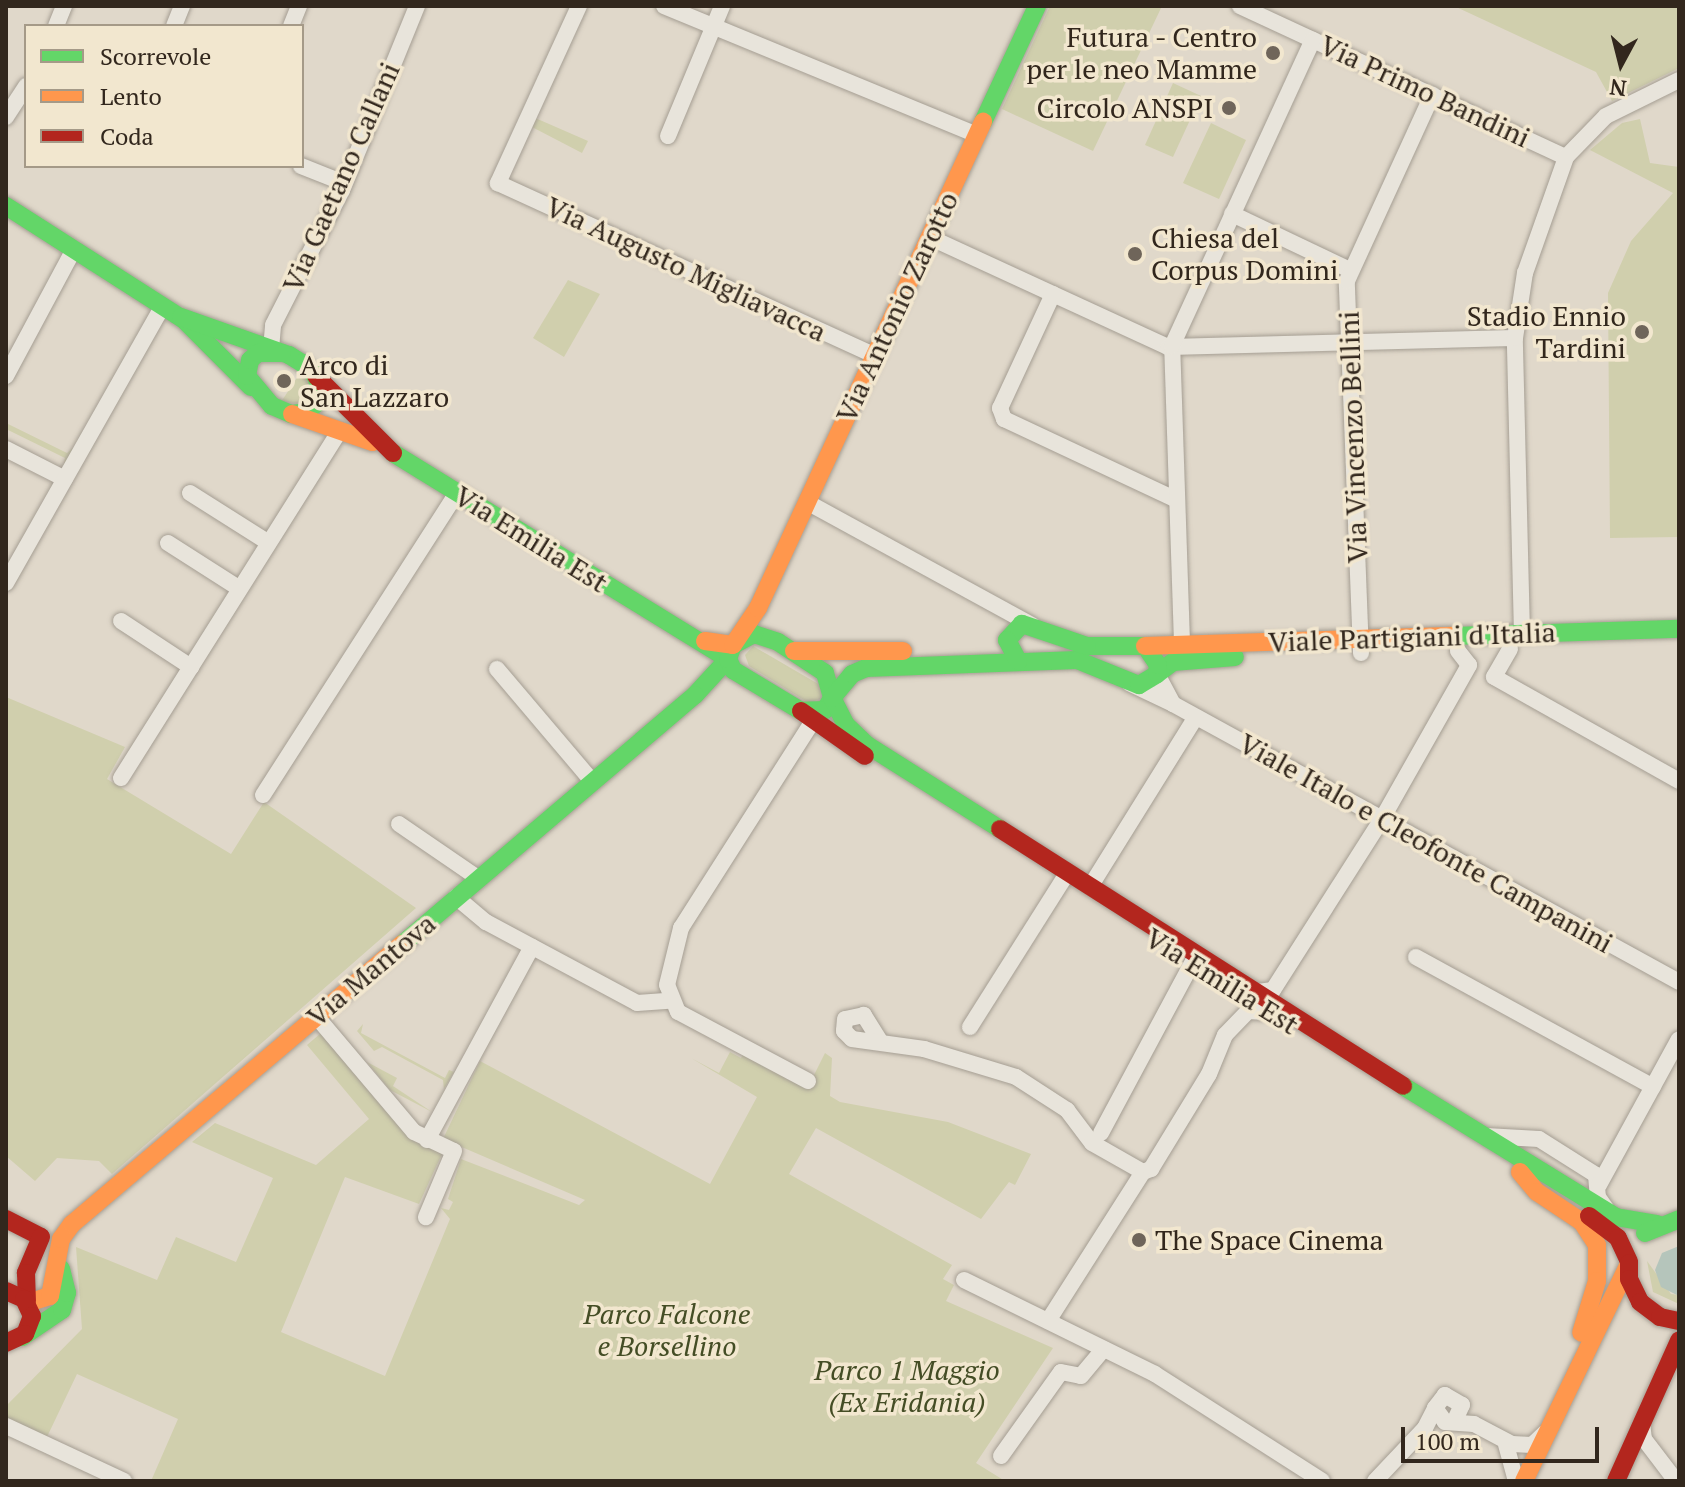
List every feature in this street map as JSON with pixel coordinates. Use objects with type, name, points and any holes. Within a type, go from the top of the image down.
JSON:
[{"type":"main road","name":"Via Antonio Zarotto","points":[[730,652],[758,608],[807,502],[868,352],[929,237],[1037,6]]},
{"type":"main road","name":"Via Emilia Est","points":[[6,206],[181,317],[276,351],[316,376],[381,445]]},
{"type":"main road","name":"Via Emilia Est","points":[[181,317],[256,393],[291,414],[381,445],[682,632],[730,652],[744,679],[1194,958],[1258,992],[1476,1132],[1611,1214],[1632,1223],[1670,1219]]},
{"type":"main road","points":[[256,393],[247,376],[250,360],[268,349],[276,351]]},
{"type":"main road","points":[[291,414],[317,403],[316,376]]},
{"type":"main road","points":[[758,608],[784,646]]},
{"type":"main road","points":[[730,652],[754,634],[784,646],[982,649],[1022,624],[1032,625]]},
{"type":"main road","name":"Viale Partigiani d'Italia","points":[[1032,625],[1087,646],[1182,643],[1458,651],[1679,644]]},
{"type":"main road","name":"Viale Partigiani d'Italia","points":[[1124,680],[1139,685],[1173,662],[1205,658],[1522,634],[1679,629]]},
{"type":"main road","points":[[682,632],[702,663],[695,695]]},
{"type":"main road","points":[[1009,633],[1009,652],[1018,661]]},
{"type":"main road","name":"Via Emilia Est","points":[[784,646],[825,673],[832,698],[849,729],[867,745],[1065,876],[1090,887],[1270,1012],[1611,1230],[1629,1263],[1640,1302],[1653,1313],[1679,1321]]},
{"type":"main road","points":[[1145,646],[1157,659],[1157,674]]},
{"type":"main road","name":"Via Mantova","points":[[27,1302],[50,1296],[58,1252],[72,1224],[695,695],[730,652]]},
{"type":"main road","points":[[806,717],[818,713],[862,669],[1062,660],[1086,662],[1124,680]]},
{"type":"main road","name":"Via Mantova","points":[[695,695],[720,681],[744,679]]},
{"type":"main road","points":[[1520,1172],[1537,1192],[1582,1222],[1598,1251],[1598,1277],[1576,1371]]},
{"type":"main road","points":[[6,1219],[41,1235],[26,1273],[31,1321],[14,1340]]},
{"type":"main road","points":[[1524,1481],[1638,1240],[1670,1219]]},
{"type":"main road","points":[[29,1229],[72,1224]]},
{"type":"main road","points":[[14,1340],[56,1318],[66,1301],[58,1252]]},
{"type":"main road","points":[[6,1282],[36,1254]]},
{"type":"main road","points":[[6,1291],[27,1302]]},
{"type":"main road","points":[[1616,1481],[1679,1341]]},
{"type":"street","name":"Via Gaetano Callani","points":[[276,351],[273,325],[344,183],[417,6]]},
{"type":"street","name":"Via Augusto Migliavacca","points":[[579,6],[498,183],[868,352]]},
{"type":"street","points":[[664,6],[977,135]]},
{"type":"street","points":[[668,136],[722,6]]},
{"type":"street","name":"Via Primo Bandini","points":[[1240,6],[1566,157]]},
{"type":"street","points":[[1182,643],[1172,346],[1313,40]]},
{"type":"street","points":[[1522,634],[1515,338],[1525,273],[1566,157],[1606,116],[1679,80]]},
{"type":"street","points":[[6,117],[24,89]]},
{"type":"street","name":"Via Vincenzo Bellini","points":[[1361,646],[1350,270],[1432,95]]},
{"type":"street","points":[[304,167],[344,183]]},
{"type":"street","points":[[1232,214],[1350,270]]},
{"type":"street","points":[[929,237],[1172,346],[1515,338]]},
{"type":"street","points":[[6,376],[74,249]]},
{"type":"street","points":[[1053,294],[1000,408],[1004,419],[1175,499]]},
{"type":"street","points":[[6,583],[163,306]]},
{"type":"street","points":[[121,778],[340,430]]},
{"type":"street","points":[[6,449],[65,479]]},
{"type":"street","points":[[190,493],[269,543]]},
{"type":"street","points":[[263,795],[457,493]]},
{"type":"street","points":[[807,502],[999,610],[1032,625]]},
{"type":"street","points":[[168,543],[240,589]]},
{"type":"street","points":[[999,610],[1009,633]]},
{"type":"street","points":[[121,621],[191,667]]},
{"type":"street","points":[[1494,677],[1510,649]]},
{"type":"street","points":[[1258,992],[1273,990],[1382,819],[1469,665],[1458,651]]},
{"type":"street","points":[[497,669],[593,782]]},
{"type":"street","points":[[1465,673],[1480,670],[1494,677],[1679,781]]},
{"type":"street","points":[[1157,674],[1173,704]]},
{"type":"street","name":"Viale Italo e Cleofonte Campanini","points":[[1124,680],[1679,982]]},
{"type":"street","points":[[806,717],[681,928],[667,975],[669,1001],[683,1016],[808,1081]]},
{"type":"street","points":[[1090,887],[1196,717]]},
{"type":"street","points":[[399,824],[478,878]]},
{"type":"street","points":[[970,1027],[1065,876]]},
{"type":"street","points":[[456,897],[478,917],[641,1005],[669,1001]]},
{"type":"street","points":[[427,1140],[532,947]]},
{"type":"street","points":[[1416,957],[1653,1087]]},
{"type":"street","points":[[1101,1133],[1194,958]]},
{"type":"street","points":[[1048,1321],[1143,1172],[1151,1169],[1239,1017],[1256,1009],[1270,1012]]},
{"type":"street","points":[[316,1016],[410,1128],[427,1140],[454,1151],[426,1217]]},
{"type":"street","points":[[1599,1185],[1679,1039]]},
{"type":"street","points":[[880,1041],[948,1055],[1016,1077],[1070,1113],[1092,1143],[1143,1172]]},
{"type":"street","points":[[1476,1132],[1536,1138],[1596,1175],[1600,1201],[1611,1214]]},
{"type":"street","points":[[964,1280],[1170,1383],[1322,1481]]},
{"type":"street","points":[[1001,1456],[1061,1372],[1081,1376],[1104,1349]]},
{"type":"street","points":[[1444,1417],[1448,1395],[1462,1405],[1475,1424]]},
{"type":"street","points":[[1375,1481],[1425,1428],[1462,1405]]},
{"type":"street","points":[[1444,1417],[1475,1424],[1505,1441],[1532,1445],[1546,1432]]},
{"type":"street","points":[[1642,1423],[1644,1439],[1676,1481]]},
{"type":"street","points":[[6,1426],[124,1481]]},
{"type":"street","points":[[1505,1441],[1516,1481]]},
{"type":"green space","points":[[1050,6],[1162,6],[1093,151],[1002,109]]},
{"type":"green space","points":[[1454,6],[1679,6],[1679,68],[1612,101],[1596,72]]},
{"type":"green space","points":[[1173,83],[1201,96],[1173,157],[1145,145]]},
{"type":"green space","points":[[533,117],[588,141],[582,153],[532,127]]},
{"type":"green space","name":"Stadio Ennio Tardini","points":[[1640,119],[1650,163],[1679,167],[1679,537],[1610,538],[1608,293],[1631,241],[1673,193],[1590,150],[1622,123]]},
{"type":"green space","points":[[1211,123],[1246,140],[1219,199],[1183,183]]},
{"type":"green space","points":[[568,280],[600,294],[564,357],[533,338]]},
{"type":"green space","points":[[302,370],[311,381],[309,404],[281,402]]},
{"type":"green space","points":[[6,423],[67,453],[75,446],[63,468],[65,458],[6,429]]},
{"type":"green space","points":[[753,646],[820,685],[822,698],[809,703],[749,666],[745,655]]},
{"type":"green space","points":[[6,697],[125,747],[107,779],[231,854],[264,802],[416,908],[112,1174],[99,1161],[57,1158],[35,1181],[6,1156]]},
{"type":"green space","points":[[363,1024],[361,1033],[445,1078],[449,1070],[454,1072],[444,1089],[443,1080],[382,1047],[374,1051],[357,1031]]},
{"type":"green space","name":"Parco Falcone e Borsellino","points":[[321,1033],[408,1136],[442,1154],[419,1204],[345,1177],[281,1332],[385,1376],[450,1219],[441,1208],[449,1210],[453,1202],[448,1199],[461,1159],[579,1205],[585,1200],[443,1139],[480,1061],[710,1184],[757,1097],[691,1058],[719,1073],[730,1052],[741,1058],[744,1053],[808,1087],[825,1053],[832,1058],[830,1096],[840,1102],[948,1122],[1031,1154],[1015,1185],[1009,1182],[981,1219],[816,1128],[789,1174],[952,1265],[943,1279],[954,1285],[946,1301],[1053,1348],[976,1463],[1005,1481],[151,1481],[178,1419],[77,1374],[46,1439],[6,1419],[6,1406],[82,1329],[76,1247],[157,1280],[176,1237],[236,1262],[273,1178],[192,1142],[215,1123],[316,1165],[369,1119],[307,1045]]},
{"type":"green space","points":[[367,1062],[397,1078],[393,1086],[432,1112],[390,1090]]},
{"type":"green space","points":[[1647,1261],[1671,1294],[1679,1295],[1679,1304],[1653,1292]]},
{"type":"shaded area","points":[[1679,1246],[1677,1295],[1661,1287],[1655,1270],[1662,1253]]},
{"type":"traffic: fast","points":[[983,122],[1037,6]]},
{"type":"traffic: fast","points":[[6,206],[183,319],[251,387]]},
{"type":"traffic: fast","points":[[181,317],[289,355],[302,363],[316,376],[320,390],[317,403],[306,412],[291,414],[272,406],[247,376],[250,360],[258,353],[282,353]]},
{"type":"traffic: fast","points":[[393,453],[728,659],[695,695],[402,944]]},
{"type":"traffic: fast","points":[[1000,829],[867,745],[846,725],[832,698],[852,674],[866,668],[1077,660],[1139,685],[1157,674],[1158,665],[1145,646],[1087,646],[1022,624],[1007,640],[1018,661]]},
{"type":"traffic: fast","points":[[1452,636],[1679,629]]},
{"type":"traffic: fast","points":[[754,634],[778,642],[825,673],[832,698],[825,710],[801,711],[733,670],[728,659],[733,645],[754,634]]},
{"type":"traffic: fast","points":[[1157,674],[1173,662],[1235,657]]},
{"type":"traffic: fast","points":[[1403,1086],[1616,1217],[1657,1224]]},
{"type":"traffic: fast","points":[[1645,1233],[1679,1219]]},
{"type":"traffic: fast","points":[[22,1337],[62,1310],[67,1293],[61,1269]]},
{"type":"traffic: slow","points":[[705,641],[733,645],[758,608],[983,122]]},
{"type":"traffic: slow","points":[[292,414],[372,442]]},
{"type":"traffic: slow","points":[[1145,646],[1452,636]]},
{"type":"traffic: slow","points":[[794,651],[903,651]]},
{"type":"traffic: slow","points":[[28,1303],[50,1296],[61,1239],[72,1224],[402,944]]},
{"type":"traffic: slow","points":[[1520,1172],[1537,1192],[1582,1222],[1597,1245],[1597,1281],[1581,1333]]},
{"type":"traffic: slow","points":[[1524,1481],[1629,1264]]},
{"type":"traffic: jam","points":[[316,376],[393,453]]},
{"type":"traffic: jam","points":[[801,711],[865,756]]},
{"type":"traffic: jam","points":[[1000,829],[1403,1086]]},
{"type":"traffic: jam","points":[[1589,1216],[1618,1238],[1629,1262]]},
{"type":"traffic: jam","points":[[6,1219],[41,1237],[26,1273],[27,1301]]},
{"type":"traffic: jam","points":[[1629,1263],[1629,1279],[1640,1302],[1660,1317],[1679,1321]]},
{"type":"traffic: jam","points":[[6,1291],[24,1299],[32,1316],[25,1334],[6,1343]]},
{"type":"traffic: jam","points":[[1616,1481],[1679,1341]]},
{"type":"place","name":"Futura - Centro per le neo Mamme","points":[[1273,53]]},
{"type":"place","name":"Circolo ANSPI","points":[[1229,108]]},
{"type":"place","name":"Chiesa del Corpus Domini","points":[[1135,254]]},
{"type":"place","name":"Stadio Ennio Tardini","points":[[1642,332]]},
{"type":"place","name":"Arco di San Lazzaro","points":[[284,381]]},
{"type":"place","name":"The Space Cinema","points":[[1139,1240]]},
{"type":"park label","name":"Parco 1 Maggio (Ex Eridania)","points":[[907,1386]]}]
